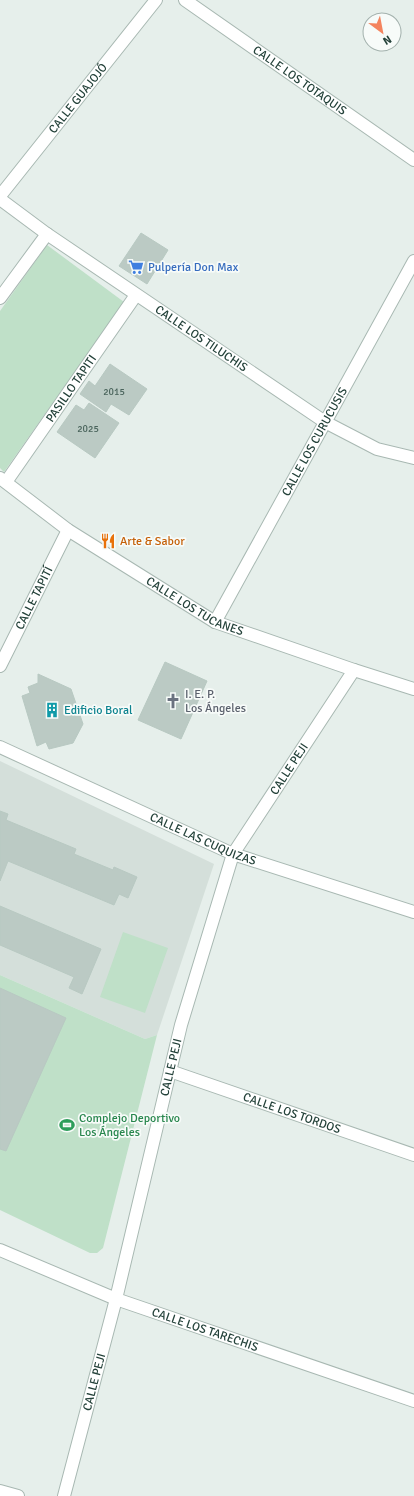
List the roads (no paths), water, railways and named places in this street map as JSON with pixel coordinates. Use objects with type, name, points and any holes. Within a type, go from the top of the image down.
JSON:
[{"type":"street","name":"CALLE GUAJOJÓ","points":[[0,197],[156,0]]},
{"type":"street","name":"CALLE LOS TOTAQUIS","points":[[185,0],[414,160]]},
{"type":"street","name":"CALLE LOS TILUCHIS","points":[[0,197],[46,234],[325,422],[377,449],[414,458]]},
{"type":"street","points":[[0,298],[46,234]]},
{"type":"street","name":"CALLE LOS CURUCUSIS","points":[[215,622],[414,261]]},
{"type":"street","name":"PASILLO TAPITI","points":[[3,480],[136,295]]},
{"type":"street","name":"CALLE LOS TUCANES","points":[[3,480],[68,530],[215,622],[414,689]]},
{"type":"street","name":"CALLE TAPITÍ","points":[[0,666],[68,530]]},
{"type":"street","name":"CALLE PEJI","points":[[64,1496],[116,1299],[181,1025],[233,854],[354,670]]},
{"type":"street","name":"CALLE LAS CUQUIZAS","points":[[0,747],[233,854],[414,912]]},
{"type":"street","name":"CALLE LOS TORDOS","points":[[170,1071],[414,1155]]},
{"type":"street","name":"CALLE LOS TARECHIS","points":[[0,1250],[116,1299],[414,1401]]},
{"type":"street","points":[[0,1491],[18,1496]]},
{"type":"place","name":"Pulpería Don Max","points":[[136,267]]},
{"type":"place","name":"Arte & Sabor","points":[[108,541]]},
{"type":"place","name":"I. E. P. Los Ángeles","points":[[173,701]]},
{"type":"place","name":"Edificio Boral","points":[[52,710]]},
{"type":"place","name":"Complejo Deportivo Los Ángeles","points":[[67,1125]]}]
